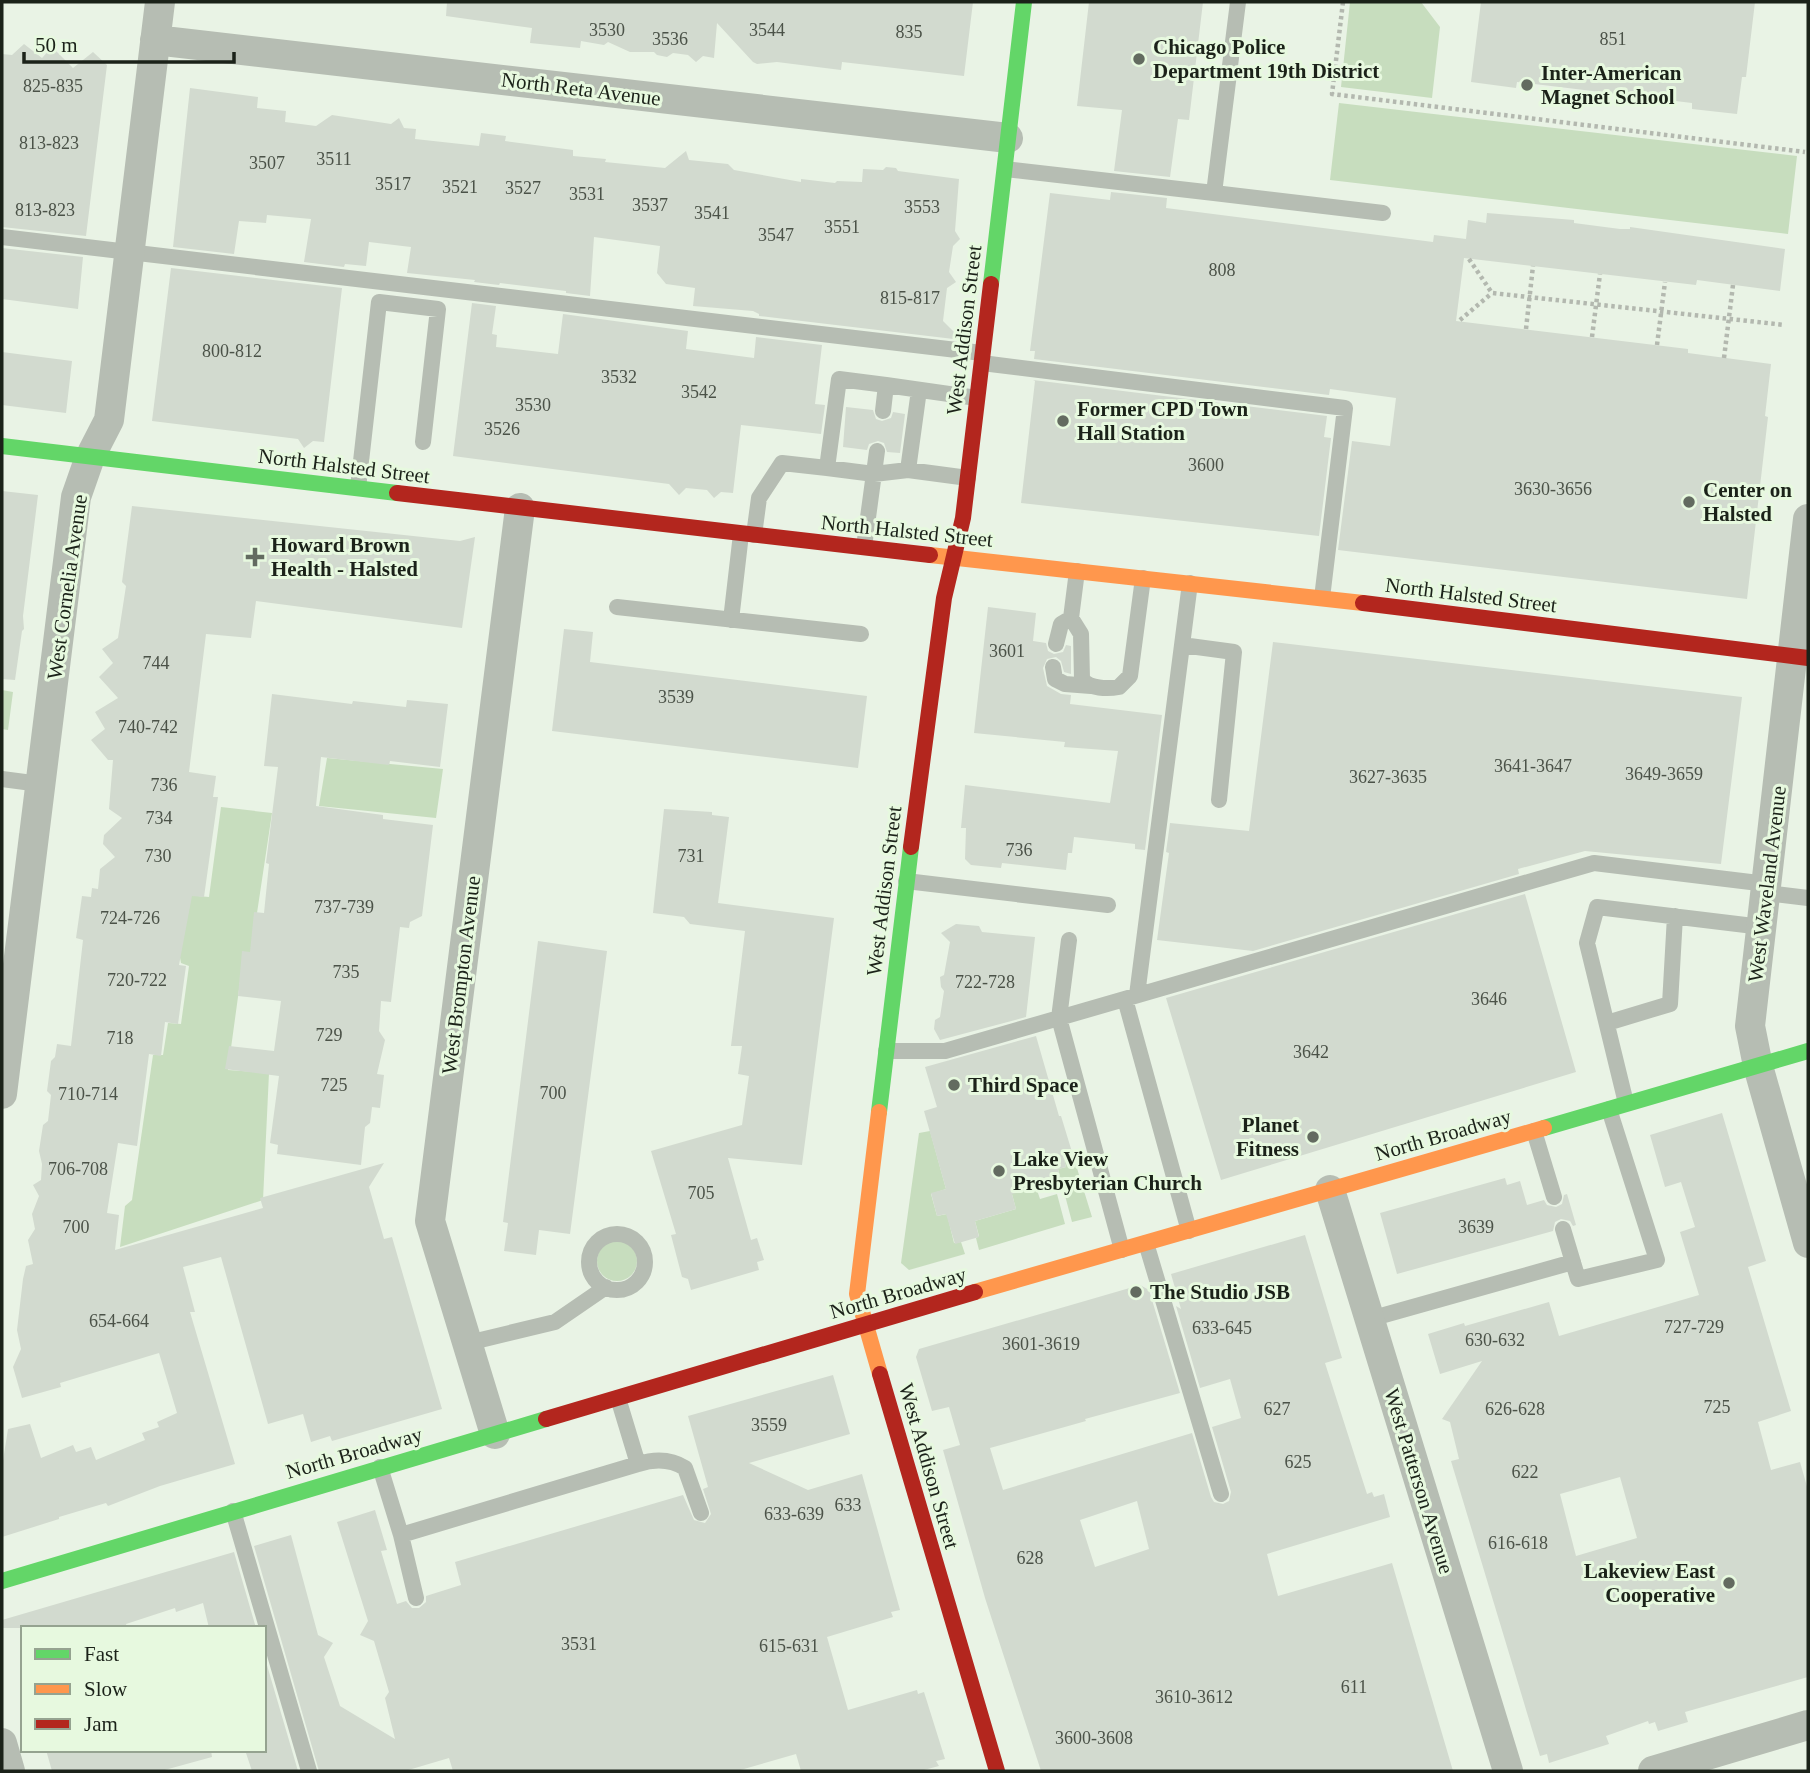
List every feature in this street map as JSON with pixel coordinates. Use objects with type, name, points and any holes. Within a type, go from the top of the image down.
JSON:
[{"type":"main road","name":"West Addison Street","points":[[997,1771],[857,1294],[906,881],[944,598],[963,518],[1024,2]]},
{"type":"main road","name":"North Halsted Street","points":[[2,446],[747,535],[1322,598],[1801,657]]},
{"type":"main road","name":"North Broadway","points":[[2,1581],[866,1324],[1808,1051]]},
{"type":"street","name":"West Cornelia Avenue","points":[[2,1094],[10,967],[40,784],[76,497],[90,457],[109,421],[160,2]]},
{"type":"street","name":"North Reta Avenue","points":[[155,40],[1008,138]]},
{"type":"street","name":"West Brompton Avenue","points":[[495,1434],[430,1221],[520,508]]},
{"type":"street","name":"West Waveland Avenue","points":[[1808,519],[1801,657],[1766,889],[1750,1026],[1758,1066],[1808,1243]]},
{"type":"street","name":"West Patterson Avenue","points":[[1330,1190],[1508,1771]]},
{"type":"street","points":[[1653,1771],[1808,1725]]},
{"type":"street","points":[[2,1743],[10,1771]]},
{"type":"lane","points":[[1214,193],[1238,2]]},
{"type":"lane","points":[[1005,169],[1383,214]]},
{"type":"lane","points":[[2,237],[982,358],[1345,408],[1322,598]]},
{"type":"lane","points":[[358,488],[379,302],[438,309],[423,443]]},
{"type":"lane","points":[[827,468],[839,379],[977,398]]},
{"type":"lane","points":[[883,411],[886,385]]},
{"type":"lane","points":[[908,470],[919,390]]},
{"type":"lane","points":[[864,547],[877,451]]},
{"type":"lane","points":[[731,620],[747,535],[760,498],[782,463],[874,474],[908,470],[968,478]]},
{"type":"lane","points":[[1077,571],[1071,618],[1081,634],[1082,679],[1091,686]]},
{"type":"lane","points":[[1053,667],[1053,675],[1059,682],[1119,687],[1130,676],[1143,578]]},
{"type":"lane","points":[[1189,1231],[1131,997],[1190,583]]},
{"type":"lane","points":[[617,607],[861,634]]},
{"type":"lane","points":[[1056,644],[1061,624],[1071,618]]},
{"type":"lane","points":[[1182,645],[1234,652],[1219,800]]},
{"type":"lane","points":[[2,779],[40,784]]},
{"type":"lane","points":[[886,1051],[945,1051],[1594,863],[1766,889],[1808,898]]},
{"type":"lane","points":[[906,881],[1108,905]]},
{"type":"lane","points":[[1626,1104],[1587,943],[1597,907],[1762,927]]},
{"type":"lane","points":[[1607,1023],[1670,1003],[1675,916]]},
{"type":"lane","points":[[1069,940],[1059,1018],[1122,1250]]},
{"type":"lane","points":[[1563,1228],[1578,1279],[1657,1260],[1609,1109]]},
{"type":"lane","points":[[1534,1131],[1553,1197]]},
{"type":"lane","points":[[1146,1243],[1221,1494]]},
{"type":"lane","points":[[1370,1319],[1573,1262]]},
{"type":"lane","points":[[468,1343],[555,1322],[606,1287]]},
{"type":"lane","points":[[617,1398],[638,1464]]},
{"type":"lane","points":[[401,1535],[638,1464],[662,1461],[685,1468],[701,1513]]},
{"type":"lane","points":[[380,1467],[401,1535],[416,1598]]},
{"type":"lane","points":[[233,1511],[309,1771]]},
{"type":"path","points":[[1343,2],[1332,94],[1805,152]]},
{"type":"path","points":[[1469,259],[1492,293]]},
{"type":"path","points":[[1525,329],[1534,266]]},
{"type":"path","points":[[1592,337],[1600,274]]},
{"type":"path","points":[[1657,345],[1665,282]]},
{"type":"path","points":[[1724,358],[1733,285]]},
{"type":"path","points":[[1460,320],[1492,293],[1785,325]]},
{"type":"green space","points":[[1350,2],[1421,2],[1440,27],[1432,98],[1341,87]]},
{"type":"green space","points":[[1339,103],[1797,156],[1788,234],[1330,180]]},
{"type":"green space","points":[[2,690],[13,692],[8,730],[2,729]]},
{"type":"green space","points":[[327,758],[443,769],[436,818],[319,806]]},
{"type":"green space","points":[[221,807],[272,813],[251,953],[244,953],[228,1070],[269,1073],[263,1200],[120,1247],[125,1206],[132,1200],[153,1055],[163,1055],[168,1023],[181,1024],[189,966],[181,963],[179,952],[187,895],[209,897]]},
{"type":"green space","points":[[930,1131],[946,1189],[931,1194],[937,1216],[947,1214],[954,1243],[961,1242],[965,1254],[909,1270],[901,1263],[919,1133]]},
{"type":"green space","points":[[1072,1152],[1092,1217],[1072,1222],[1058,1169],[1066,1167],[1063,1155]]},
{"type":"green space","points":[[1009,1183],[1036,1187],[1040,1199],[1057,1194],[1065,1224],[979,1250],[975,1221],[1016,1209]]},
{"type":"green space","points":[[617,1241],[631,1247],[637,1261],[631,1275],[617,1281],[603,1275],[597,1261],[603,1247]]},
{"type":"building","points":[[447,2],[973,2],[964,76],[842,62],[841,70],[777,62],[757,64],[717,23],[714,58],[703,56],[696,62],[688,55],[673,53],[667,57],[654,52],[630,52],[608,42],[604,45],[581,41],[580,48],[530,43],[532,28],[446,16]]},
{"type":"building","name":"Chicago Police Department 19th District","points":[[1089,2],[1203,2],[1189,120],[1178,119],[1170,177],[1114,171],[1122,110],[1077,106]]},
{"type":"building","points":[[1481,2],[1755,2],[1746,77],[1742,77],[1737,114],[1692,109],[1692,103],[1517,82],[1516,88],[1471,82]]},
{"type":"building","points":[[24,44],[42,58],[52,47],[73,68],[93,52],[107,65],[86,236],[2,227],[2,54],[12,55]]},
{"type":"building","points":[[190,88],[258,97],[257,108],[286,111],[285,122],[316,126],[332,115],[391,124],[399,118],[404,128],[416,129],[415,139],[479,146],[481,133],[506,136],[505,141],[573,150],[573,156],[606,159],[605,162],[665,168],[686,151],[689,160],[728,164],[734,170],[801,182],[801,179],[835,183],[862,182],[863,169],[883,170],[886,167],[959,179],[955,231],[960,239],[953,246],[949,272],[956,282],[947,288],[943,321],[962,340],[759,316],[753,311],[693,306],[695,288],[666,284],[657,273],[660,246],[594,237],[590,296],[407,273],[411,247],[369,242],[366,266],[345,264],[344,267],[304,262],[311,219],[267,215],[266,223],[239,221],[234,254],[173,247]]},
{"type":"building","points":[[1111,192],[1167,198],[1166,208],[1433,242],[1434,235],[1466,239],[1468,220],[1486,223],[1487,213],[1574,220],[1574,223],[1620,229],[1630,227],[1785,249],[1780,291],[1697,280],[1696,285],[1464,258],[1456,321],[1688,349],[1688,353],[1771,364],[1765,416],[1768,417],[1747,599],[1338,550],[1352,441],[1390,446],[1396,398],[1330,389],[1329,395],[1034,359],[1035,351],[1030,351],[1050,193],[1110,200]]},
{"type":"building","points":[[2,248],[83,257],[78,309],[2,299]]},
{"type":"building","points":[[171,268],[342,288],[324,442],[313,441],[304,448],[298,439],[152,421]]},
{"type":"building","points":[[472,303],[496,306],[492,334],[497,335],[496,347],[558,354],[563,314],[688,331],[686,349],[754,358],[756,337],[822,345],[815,404],[825,405],[821,434],[741,425],[733,493],[721,492],[714,498],[707,490],[686,488],[679,495],[669,484],[453,456]]},
{"type":"building","points":[[2,352],[72,361],[66,413],[2,405]]},
{"type":"building","points":[[1033,380],[1327,416],[1324,437],[1331,438],[1319,536],[1021,503]]},
{"type":"building","points":[[846,407],[873,410],[876,419],[882,421],[891,418],[893,412],[905,414],[900,453],[887,452],[884,443],[878,441],[869,444],[867,450],[843,447]]},
{"type":"building","points":[[2,491],[38,495],[23,616],[24,629],[15,680],[2,679]]},
{"type":"building","points":[[132,506],[460,541],[475,537],[462,628],[256,601],[251,638],[206,634],[189,772],[216,776],[213,797],[218,797],[204,897],[192,896],[179,965],[186,966],[178,1024],[165,1022],[161,1056],[149,1054],[137,1146],[118,1143],[107,1213],[119,1215],[115,1250],[263,1208],[260,1198],[384,1163],[369,1187],[384,1239],[392,1237],[442,1409],[332,1441],[330,1436],[311,1442],[303,1414],[268,1424],[221,1257],[183,1267],[195,1312],[190,1312],[235,1464],[160,1486],[108,1506],[106,1503],[2,1537],[2,1467],[8,1429],[30,1424],[41,1458],[73,1445],[76,1452],[91,1447],[96,1460],[145,1440],[142,1433],[159,1427],[157,1422],[177,1413],[159,1353],[60,1383],[61,1387],[22,1398],[13,1367],[21,1349],[17,1330],[23,1279],[26,1266],[33,1264],[28,1240],[35,1229],[32,1214],[39,1196],[33,1185],[41,1180],[39,1151],[43,1125],[48,1121],[51,1095],[47,1091],[51,1061],[55,1057],[57,1044],[71,1046],[83,940],[76,938],[82,896],[91,897],[92,888],[98,889],[100,869],[115,857],[103,844],[104,835],[122,818],[109,809],[113,760],[108,760],[91,740],[105,729],[95,712],[118,698],[99,677],[113,663],[102,649],[118,638],[126,586],[122,582]]},
{"type":"building","points":[[988,607],[1036,613],[1033,641],[1046,643],[1048,651],[1054,654],[1063,652],[1066,645],[1071,646],[1071,674],[1064,672],[1061,661],[1056,657],[1047,659],[1043,668],[1047,686],[1061,694],[1071,695],[1070,704],[1162,715],[1145,850],[1135,849],[1135,844],[1074,837],[1066,870],[1002,863],[1001,868],[971,865],[965,859],[966,828],[961,828],[965,785],[1110,803],[1118,751],[1064,747],[1065,742],[974,733]]},
{"type":"building","points":[[564,629],[593,632],[590,662],[867,696],[858,768],[552,731]]},
{"type":"building","points":[[1273,642],[1742,697],[1721,864],[1585,851],[1518,869],[1519,874],[1253,951],[1157,940],[1169,853],[1166,852],[1170,823],[1249,831]]},
{"type":"building","points":[[272,694],[352,704],[353,701],[406,707],[407,700],[448,704],[440,767],[390,761],[389,765],[321,757],[316,806],[433,825],[422,916],[410,922],[409,928],[400,927],[391,1002],[381,1001],[379,1031],[385,1040],[377,1074],[384,1075],[380,1108],[372,1107],[370,1123],[365,1127],[361,1165],[277,1154],[278,1145],[270,1143],[279,1076],[225,1069],[229,1046],[274,1051],[281,1001],[238,996],[242,951],[250,952],[254,912],[264,913],[269,864],[266,863],[278,767],[264,766]]},
{"type":"building","points":[[664,809],[712,812],[712,815],[729,817],[718,903],[834,918],[802,1165],[728,1158],[751,1240],[757,1238],[764,1260],[757,1262],[759,1270],[691,1290],[688,1279],[682,1277],[671,1235],[676,1234],[651,1151],[742,1125],[749,1076],[738,1074],[742,1046],[731,1046],[745,931],[690,924],[684,917],[653,913]]},
{"type":"building","points":[[1525,894],[1576,1072],[1221,1180],[1166,998]]},
{"type":"building","points":[[956,924],[979,926],[982,932],[1035,937],[1026,1017],[940,1040],[934,1029],[935,1020],[940,1017],[944,991],[940,977],[944,975],[950,942],[941,933]]},
{"type":"building","points":[[538,941],[607,951],[570,1234],[539,1230],[536,1255],[504,1251],[508,1223],[503,1222]]},
{"type":"building","points":[[1036,1036],[1072,1152],[1063,1155],[1066,1167],[1058,1169],[1061,1181],[1012,1194],[1016,1209],[975,1221],[979,1237],[955,1244],[946,1214],[937,1216],[931,1193],[946,1189],[924,1111],[937,1107],[925,1067]]},
{"type":"building","points":[[1722,1113],[1766,1261],[1748,1267],[1791,1411],[1758,1422],[1771,1470],[1800,1462],[1808,1490],[1808,1677],[1685,1712],[1688,1722],[1658,1731],[1655,1722],[1649,1724],[1648,1721],[1606,1736],[1609,1744],[1549,1763],[1547,1754],[1540,1756],[1451,1461],[1459,1459],[1450,1422],[1442,1419],[1482,1361],[1440,1374],[1428,1334],[1549,1302],[1559,1336],[1699,1295],[1680,1232],[1695,1227],[1681,1182],[1665,1187],[1650,1135]],"holes":[[[1620,1477],[1637,1538],[1576,1556],[1560,1494]]]},
{"type":"building","points":[[1505,1178],[1507,1185],[1520,1181],[1527,1205],[1544,1200],[1547,1205],[1556,1207],[1562,1204],[1564,1195],[1567,1194],[1576,1225],[1561,1219],[1555,1222],[1553,1231],[1397,1274],[1380,1213]]},
{"type":"building","points":[[1305,1235],[1342,1358],[1325,1363],[1367,1494],[1372,1492],[1374,1497],[1384,1494],[1390,1517],[1267,1554],[1278,1596],[1392,1563],[1453,1771],[1041,1771],[985,1598],[943,1450],[960,1445],[949,1407],[932,1411],[916,1357],[919,1349],[1140,1285],[1149,1290],[1180,1393],[990,1448],[1003,1490],[1192,1433],[1211,1497],[1214,1502],[1223,1504],[1229,1501],[1231,1492],[1212,1427],[1241,1418],[1230,1379],[1200,1388],[1176,1306],[1181,1309],[1171,1274]],"holes":[[[1137,1501],[1149,1549],[1095,1567],[1080,1520]]]},
{"type":"building","points":[[833,1375],[850,1434],[749,1463],[808,1490],[862,1474],[900,1610],[891,1612],[893,1617],[827,1637],[848,1710],[917,1690],[918,1694],[924,1692],[945,1759],[936,1761],[939,1766],[920,1771],[801,1771],[796,1754],[737,1771],[453,1771],[449,1758],[405,1771],[319,1771],[254,1546],[291,1535],[318,1635],[333,1643],[324,1657],[340,1706],[395,1739],[385,1698],[389,1692],[374,1641],[360,1635],[368,1621],[337,1522],[375,1510],[387,1550],[381,1551],[397,1604],[406,1601],[412,1608],[419,1608],[426,1602],[426,1596],[461,1585],[455,1562],[683,1495],[694,1520],[705,1523],[711,1514],[703,1489],[708,1487],[688,1416]]},
{"type":"building","points":[[234,1552],[255,1626],[209,1626],[203,1603],[176,1612],[175,1608],[126,1626],[2,1628],[2,1620]]},
{"type":"building","points":[[266,1662],[298,1771],[252,1771],[246,1752],[266,1752]]},
{"type":"building","points":[[47,1752],[211,1752],[212,1757],[161,1771],[52,1771]]},
{"type":"traffic: fast","points":[[991,284],[1024,2]]},
{"type":"traffic: fast","points":[[2,446],[397,493]]},
{"type":"traffic: fast","points":[[879,1112],[911,847]]},
{"type":"traffic: fast","points":[[1544,1128],[1808,1051]]},
{"type":"traffic: fast","points":[[2,1581],[546,1419]]},
{"type":"traffic: slow","points":[[930,555],[1363,603]]},
{"type":"traffic: slow","points":[[879,1112],[857,1294],[880,1374]]},
{"type":"traffic: slow","points":[[975,1292],[1544,1128]]},
{"type":"traffic: jam","points":[[911,847],[944,598],[963,518],[991,284]]},
{"type":"traffic: jam","points":[[397,493],[930,555]]},
{"type":"traffic: jam","points":[[1363,603],[1808,658]]},
{"type":"traffic: jam","points":[[546,1419],[975,1292]]},
{"type":"traffic: jam","points":[[880,1374],[997,1771]]},
{"type":"place","name":"Chicago Police Department 19th District","points":[[1139,59]]},
{"type":"place","name":"Inter-American Magnet School","points":[[1527,85]]},
{"type":"place","name":"Former CPD Town Hall Station","points":[[1063,421]]},
{"type":"place","name":"Center on Halsted","points":[[1689,502]]},
{"type":"place","name":"Howard Brown Health - Halsted","points":[[255,557]]},
{"type":"place","name":"Third Space","points":[[954,1085]]},
{"type":"place","name":"Planet Fitness","points":[[1313,1137]]},
{"type":"place","name":"Lake View Presbyterian Church","points":[[999,1171]]},
{"type":"place","name":"The Studio JSB","points":[[1136,1292]]},
{"type":"place","name":"Lakeview East Cooperative","points":[[1729,1583]]}]
